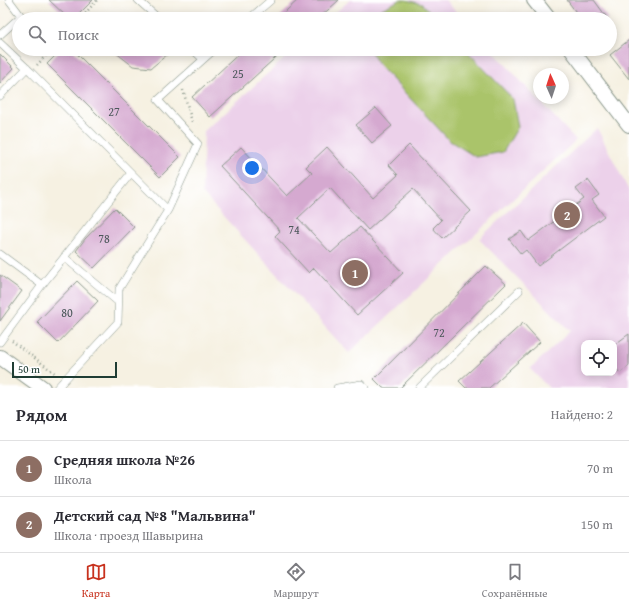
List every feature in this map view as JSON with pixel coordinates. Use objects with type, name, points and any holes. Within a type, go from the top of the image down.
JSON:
[{"type":"street","points":[[534,0],[543,12]]},
{"type":"street","points":[[577,56],[628,122]]},
{"type":"street","points":[[0,357],[42,388]]},
{"type":"lane","points":[[10,0],[18,12]]},
{"type":"lane","points":[[138,0],[151,12]]},
{"type":"lane","points":[[257,12],[271,0]]},
{"type":"lane","points":[[0,35],[12,24]]},
{"type":"lane","points":[[0,43],[12,54]]},
{"type":"lane","points":[[14,56],[168,210]]},
{"type":"lane","points":[[200,56],[204,59]]},
{"type":"lane","points":[[57,388],[118,322],[119,289],[168,210],[198,144],[158,100],[207,56]]},
{"type":"lane","points":[[0,96],[29,70]]},
{"type":"lane","points":[[2,339],[42,285],[131,173]]},
{"type":"lane","points":[[0,254],[42,285]]},
{"type":"lane","points":[[64,257],[118,302]]},
{"type":"lane","points":[[419,388],[519,291]]},
{"type":"lane","points":[[337,388],[361,384],[365,388]]},
{"type":"path","points":[[86,12],[97,0]]},
{"type":"path","points":[[29,70],[44,56]]},
{"type":"path","points":[[180,80],[192,122]]},
{"type":"path","points":[[2,339],[64,380]]},
{"type":"shaded area","points":[[350,0],[445,0],[456,12],[336,12]]},
{"type":"shaded area","points":[[287,56],[498,56],[533,94],[533,104],[542,104],[576,140],[349,353],[202,193],[204,131]]},
{"type":"shaded area","points":[[597,128],[629,191],[629,388],[549,388],[530,369],[570,331],[479,239]]},
{"type":"green space","points":[[400,0],[406,0],[422,4],[429,12],[376,12]]},
{"type":"green space","points":[[373,56],[472,56],[513,99],[518,127],[503,152],[476,157],[450,141],[379,65]]},
{"type":"building","points":[[49,0],[93,0],[81,12],[62,12]]},
{"type":"building","points":[[298,0],[339,0],[326,12],[285,12]]},
{"type":"building","points":[[567,0],[594,0],[603,12],[576,12]]},
{"type":"building","points":[[629,40],[629,79],[611,56],[617,56],[617,49]]},
{"type":"building","points":[[0,54],[14,68],[0,83]]},
{"type":"building","points":[[55,56],[79,56],[180,157],[160,177],[47,64]]},
{"type":"building","points":[[120,56],[166,56],[151,68],[133,66]]},
{"type":"building","points":[[236,56],[277,56],[210,117],[192,97]]},
{"type":"building","points":[[376,108],[392,126],[372,143],[356,125]]},
{"type":"building","points":[[409,145],[471,211],[442,238],[433,228],[441,220],[413,189],[368,230],[330,188],[298,218],[331,253],[360,227],[403,273],[357,315],[314,268],[309,273],[275,236],[280,231],[220,166],[241,147],[287,196],[312,173],[306,167],[327,147],[373,198],[398,175],[389,165]]},
{"type":"building","points":[[588,180],[599,195],[592,200],[604,216],[538,266],[526,250],[521,254],[509,239],[521,231],[528,241],[584,199],[576,189]]},
{"type":"building","points":[[115,208],[134,227],[94,268],[76,251],[85,239]]},
{"type":"building","points":[[486,266],[506,284],[400,388],[383,388],[374,379]]},
{"type":"building","points":[[0,275],[22,291],[0,321]]},
{"type":"building","points":[[77,281],[98,301],[58,343],[37,322]]},
{"type":"building","points":[[523,323],[540,342],[489,388],[466,388],[459,381]]},
{"type":"building","points":[[629,334],[629,366],[620,373],[617,370],[617,343]]},
{"type":"place","name":"Детский сад №8 \"Мальвина\"","points":[[567,215]]},
{"type":"place","name":"Средняя школа №26","points":[[355,273]]}]
